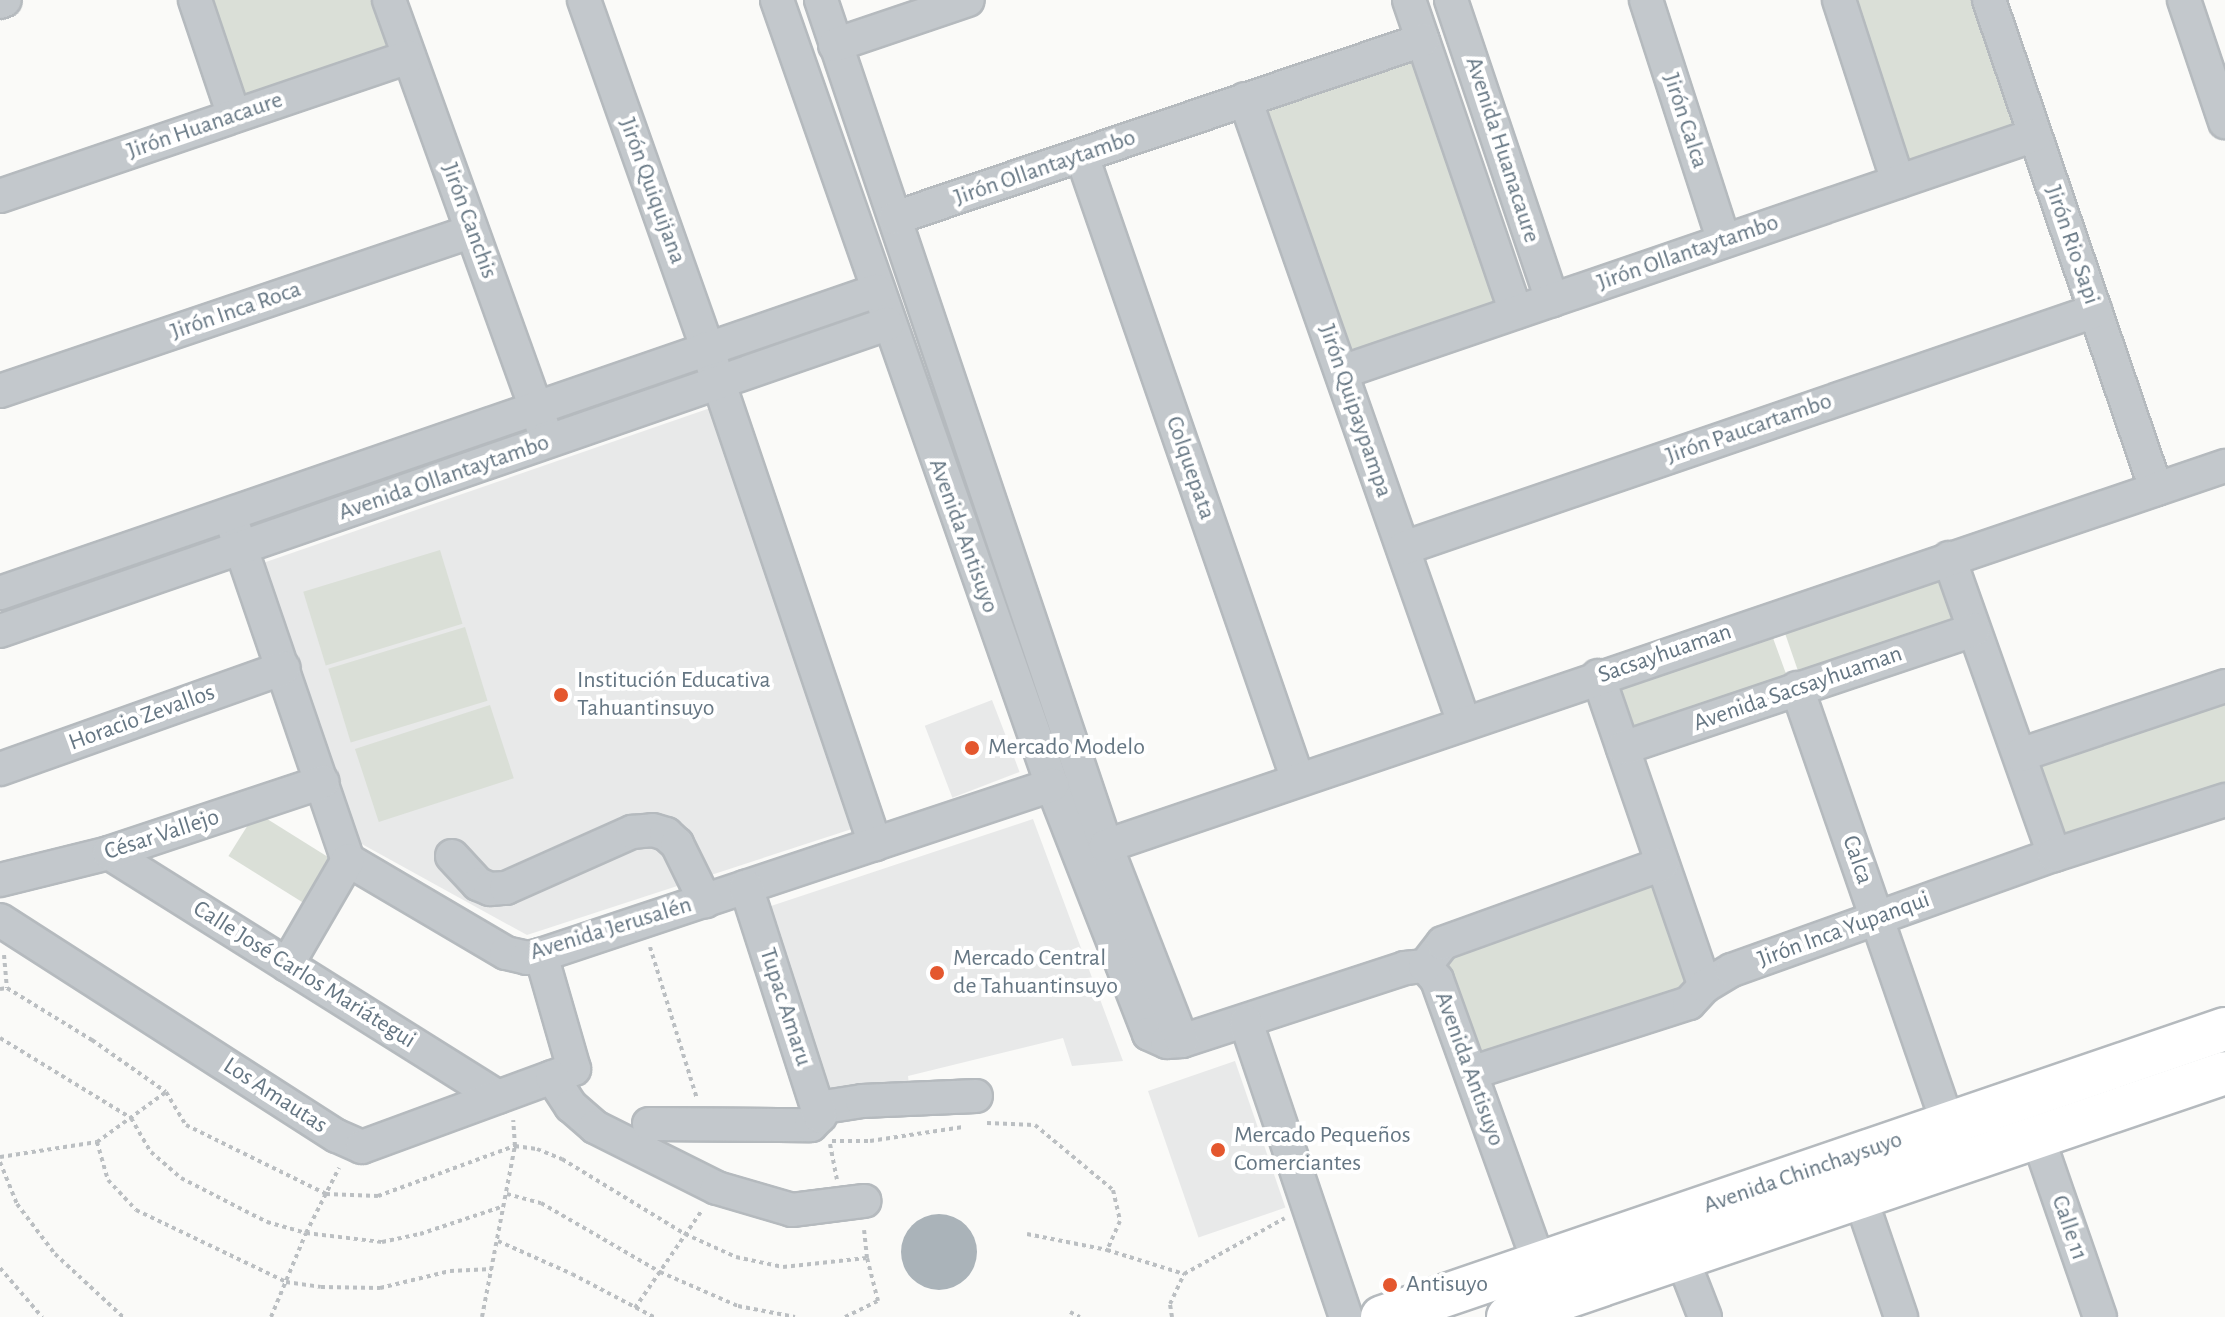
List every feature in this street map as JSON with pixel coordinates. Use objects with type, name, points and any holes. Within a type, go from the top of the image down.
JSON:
[{"type":"main road","name":"Avenida Chinchaysuyo","points":[[1382,1317],[2225,1029]]},
{"type":"main road","name":"Avenida Chinchaysuyo","points":[[1508,1317],[2225,1073]]},
{"type":"street","points":[[195,0],[234,116]]},
{"type":"street","name":"Jirón Canchis","points":[[389,0],[548,442]]},
{"type":"street","name":"Jirón Quiquijana","points":[[584,0],[707,348],[875,844]]},
{"type":"street","name":"Avenida Antisuyo","points":[[777,0],[887,324],[1052,785],[1146,1029],[1157,1039],[1182,1041],[1405,968],[1425,966],[1437,980],[1539,1263]]},
{"type":"street","name":"Avenida Antisuyo","points":[[821,0],[1106,846],[1182,1041]]},
{"type":"street","points":[[835,45],[968,0]]},
{"type":"street","points":[[1409,0],[1516,312]]},
{"type":"street","name":"Avenida Huanacaure","points":[[1451,0],[1552,300]]},
{"type":"street","name":"Jirón Calca","points":[[1646,0],[1724,241]]},
{"type":"street","points":[[1839,0],[1898,182]]},
{"type":"street","name":"Jirón Rio Sapi","points":[[1989,0],[2156,489]]},
{"type":"street","points":[[2184,0],[2225,122]]},
{"type":"street","name":"Jirón Ollantaytambo","points":[[895,218],[1423,40]]},
{"type":"street","name":"Jirón Huanacaure","points":[[0,196],[409,57]]},
{"type":"street","name":"Jirón Quipaypampa","points":[[1245,99],[1464,723]]},
{"type":"street","name":"Jirón Ollantaytambo","points":[[1342,372],[2035,135]]},
{"type":"street","name":"Colquepata","points":[[1082,156],[1298,780]]},
{"type":"street","name":"Jirón Inca Roca","points":[[0,391],[472,231]]},
{"type":"street","name":"Avenida Ollantaytambo","points":[[0,593],[876,291]]},
{"type":"street","name":"Jirón Paucartambo","points":[[1404,548],[2095,311]]},
{"type":"street","name":"Avenida Ollantaytambo","points":[[0,631],[887,324]]},
{"type":"street","name":"Sacsayhuaman","points":[[1106,846],[1598,676],[2225,466]]},
{"type":"street","points":[[230,516],[348,860],[287,965]]},
{"type":"street","points":[[1949,558],[2054,855]]},
{"type":"street","name":"Avenida Sacsayhuaman","points":[[1623,748],[1974,630]]},
{"type":"street","name":"Horacio Zevallos","points":[[0,769],[284,668]]},
{"type":"street","points":[[1598,676],[1705,986]]},
{"type":"street","points":[[2020,755],[2225,686]]},
{"type":"street","name":"Calca","points":[[1797,688],[1948,1123]]},
{"type":"street","name":"César Vallejo","points":[[0,880],[109,853],[322,782]]},
{"type":"street","name":"Avenida Jerusalén","points":[[348,860],[506,953],[527,958],[1052,785]]},
{"type":"street","name":"Jirón Inca Yupanqui","points":[[1471,1073],[1689,1003],[1705,986],[1732,970],[2054,855],[2225,800]]},
{"type":"street","points":[[452,856],[478,884],[490,889],[506,888],[632,832],[653,830],[666,834],[677,844],[705,901]]},
{"type":"street","name":"Calle José Carlos Mariátegui","points":[[109,853],[498,1097]]},
{"type":"street","points":[[1425,966],[1443,943],[1662,864]]},
{"type":"street","name":"Tupac Amaru","points":[[746,887],[819,1124]]},
{"type":"street","name":"Los Amautas","points":[[0,920],[351,1144],[372,1145],[563,1073]]},
{"type":"street","points":[[541,955],[571,1106],[595,1127],[717,1188],[792,1210],[853,1203]]},
{"type":"street","points":[[1246,1022],[1346,1317]]},
{"type":"street","points":[[649,1124],[819,1124],[862,1101],[976,1096]]},
{"type":"street","name":"Calle 11","points":[[2038,1138],[2100,1317]]},
{"type":"street","points":[[1847,1158],[1901,1317]]},
{"type":"street","points":[[1682,1258],[1705,1317]]},
{"type":"path","points":[[642,921],[704,1124]]},
{"type":"path","points":[[0,989],[7,988],[92,1040],[166,1092],[186,1125],[326,1194],[378,1196],[515,1146],[537,1149],[562,1159],[685,1234],[736,1257],[783,1267],[867,1258]]},
{"type":"path","points":[[0,1038],[131,1118],[151,1152],[181,1178],[267,1222],[306,1233],[382,1242],[420,1234],[504,1206]]},
{"type":"path","points":[[123,1317],[55,1254],[17,1204],[0,1159],[97,1142],[166,1092]]},
{"type":"path","points":[[482,1317],[515,1146],[512,1106],[498,1097]]},
{"type":"path","points":[[819,1124],[870,1141],[989,1123],[1035,1125],[1113,1190],[1120,1221],[1107,1250]]},
{"type":"path","points":[[819,1124],[853,1203],[878,1301],[845,1317]]},
{"type":"path","points":[[97,1142],[108,1180],[136,1210],[286,1282],[321,1287],[380,1288],[450,1271],[492,1269]]},
{"type":"path","points":[[271,1317],[306,1233],[351,1144]]},
{"type":"path","points":[[635,1308],[717,1188]]},
{"type":"path","points":[[507,1194],[541,1203],[660,1272],[738,1306],[795,1317]]},
{"type":"path","points":[[1172,1317],[1170,1304],[1184,1274],[1308,1205]]},
{"type":"path","points":[[1027,1234],[1107,1250],[1184,1274]]},
{"type":"path","points":[[498,1241],[572,1274],[654,1317]]},
{"type":"path","points":[[0,1268],[42,1317]]},
{"type":"path","points":[[1070,1312],[1080,1317]]},
{"type":"shaded area","points":[[201,0],[383,0],[402,52],[237,108]]},
{"type":"shaded area","points":[[1846,0],[1980,0],[2025,129],[1901,169]]},
{"type":"shaded area","points":[[1416,53],[1503,305],[1346,359],[1259,107]]},
{"type":"shaded area","name":"Institución Educativa Tahuantinsuyo","points":[[719,405],[858,827],[527,935],[360,843],[263,563]]},
{"type":"shaded area","points":[[440,550],[463,624],[326,665],[303,592]]},
{"type":"shaded area","points":[[1943,570],[1963,627],[1802,682],[1782,625]]},
{"type":"shaded area","points":[[465,627],[488,701],[351,742],[328,669]]},
{"type":"shaded area","points":[[1769,627],[1789,682],[1629,741],[1609,685]]},
{"type":"shaded area","points":[[2225,693],[2225,794],[2058,848],[2027,759]]},
{"type":"shaded area","name":"Mercado Modelo","points":[[992,700],[1020,772],[952,798],[925,726]]},
{"type":"shaded area","points":[[490,705],[514,778],[379,822],[355,749]]},
{"type":"shaded area","points":[[256,812],[334,861],[306,905],[228,856]]},
{"type":"shaded area","name":"Mercado Central de Tahuantinsuyo","points":[[1033,819],[1123,1061],[1072,1066],[1063,1038],[908,1076],[909,1085],[828,1101],[762,909]]},
{"type":"shaded area","points":[[1656,876],[1697,988],[1480,1067],[1439,955]]},
{"type":"shaded area","name":"Mercado Pequeños Comerciantes","points":[[1235,1061],[1285,1208],[1198,1238],[1148,1091]]},
{"type":"building","points":[[932,1214],[946,1214],[960,1220],[971,1231],[977,1252],[974,1267],[966,1279],[946,1290],[932,1290],[918,1284],[907,1273],[901,1259],[901,1245],[907,1231],[918,1220]]},
{"type":"place","name":"Institución Educativa Tahuantinsuyo","points":[[561,695]]},
{"type":"place","name":"Mercado Modelo","points":[[972,748]]},
{"type":"place","name":"Mercado Central de Tahuantinsuyo","points":[[937,973]]},
{"type":"place","name":"Mercado Pequeños Comerciantes","points":[[1218,1150]]},
{"type":"place","name":"Antisuyo","points":[[1390,1285]]}]
